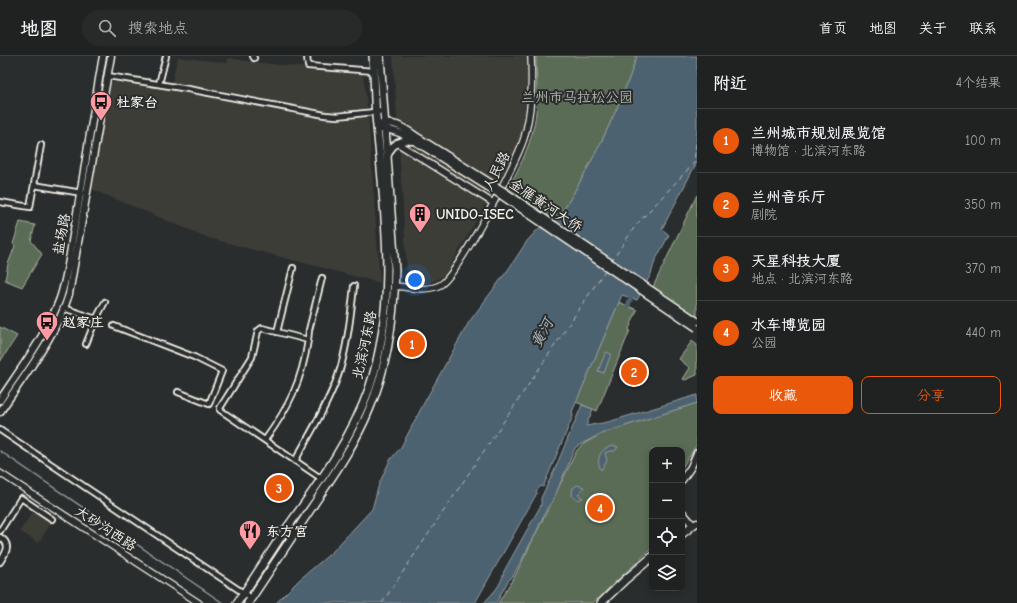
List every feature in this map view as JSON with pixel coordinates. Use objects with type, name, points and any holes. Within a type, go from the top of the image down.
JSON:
[{"type":"main road","name":"盐场路","points":[[0,412],[43,346],[64,308],[69,294],[103,56]]},
{"type":"main road","name":"盐场路","points":[[0,400],[47,328],[59,300],[108,76],[111,56]]},
{"type":"main road","name":"北滨河东路","points":[[241,598],[322,478],[341,447],[362,406],[369,389],[375,366],[383,332],[388,278],[383,198],[375,112],[373,56]]},
{"type":"main road","name":"北滨河东路","points":[[249,601],[347,454],[370,410],[381,374],[390,334],[395,286],[395,270],[380,56]]},
{"type":"main road","points":[[377,127],[386,125],[417,140]]},
{"type":"main road","points":[[388,155],[391,148],[397,143],[404,140],[417,140]]},
{"type":"main road","name":"金雁黄河大侨","points":[[417,140],[505,192],[697,321]]},
{"type":"main road","name":"金雁黄河大侨","points":[[417,140],[697,328]]},
{"type":"main road","points":[[685,476],[691,467],[697,453]]},
{"type":"main road","points":[[685,515],[695,524],[685,532]]},
{"type":"main road","points":[[604,602],[626,579],[649,560]]},
{"type":"street","points":[[159,84],[166,56]]},
{"type":"street","points":[[307,56],[308,66],[374,71]]},
{"type":"street","name":"人民路","points":[[395,286],[422,289],[440,285],[448,279],[458,263],[512,168],[524,140],[528,122],[532,87],[531,56]]},
{"type":"street","points":[[108,76],[325,115],[337,116],[384,111]]},
{"type":"street","points":[[397,143],[493,203]]},
{"type":"street","points":[[0,202],[30,208],[41,145]]},
{"type":"street","points":[[34,185],[83,193]]},
{"type":"street","points":[[277,332],[293,268]]},
{"type":"street","points":[[265,440],[281,418],[294,393],[306,357],[309,330],[322,278]]},
{"type":"street","points":[[295,461],[316,423],[338,376],[346,341],[354,286]]},
{"type":"street","points":[[86,344],[105,302]]},
{"type":"street","points":[[64,308],[96,320]]},
{"type":"street","points":[[114,326],[194,357],[222,371],[208,404],[178,392]]},
{"type":"street","points":[[308,340],[262,328],[258,331],[252,357],[220,410],[322,478]]},
{"type":"street","points":[[0,430],[241,598],[249,601]]},
{"type":"street","name":"大砂沟西路","points":[[0,473],[199,603]]},
{"type":"street","points":[[0,531],[21,498],[52,518]]},
{"type":"street","points":[[0,537],[4,539],[8,546],[7,552],[0,562]]},
{"type":"shaded area","points":[[393,56],[529,56],[523,138],[445,275],[430,283],[408,283]]},
{"type":"shaded area","points":[[178,57],[227,63],[229,58],[252,62],[363,74],[368,113],[380,283],[209,238],[89,188],[111,82],[172,81]]},
{"type":"shaded area","points":[[34,510],[52,522],[38,543],[20,531]]},
{"type":"green space","name":"兰州市马拉松公园","points":[[536,56],[637,56],[611,122],[578,186],[553,227],[519,204],[515,210],[507,204],[510,197],[505,194],[526,152],[536,117]]},
{"type":"green space","points":[[697,195],[697,320],[652,289]]},
{"type":"green space","points":[[20,222],[35,225],[31,241],[42,254],[22,287],[5,280],[8,264],[15,246],[13,244]]},
{"type":"green space","points":[[619,302],[637,310],[597,411],[576,402]]},
{"type":"green space","points":[[0,327],[17,336],[0,362]]},
{"type":"green space","points":[[692,341],[697,345],[697,375],[685,380],[683,379],[690,368],[679,359]]},
{"type":"green space","points":[[697,403],[697,444],[685,463],[685,447],[649,447],[649,551],[593,603],[498,603],[515,576],[577,450],[585,443],[603,433]]},
{"type":"water","name":"黄河","points":[[637,56],[697,56],[697,162],[662,229],[669,235],[655,261],[651,274],[637,300],[622,295],[572,412],[573,416],[543,487],[541,486],[536,491],[537,493],[475,603],[276,603],[299,580],[332,552],[372,509],[379,484],[390,460],[401,447],[469,322],[510,267],[527,241],[539,228],[553,227],[578,186],[611,122]]},
{"type":"water","points":[[606,352],[611,354],[604,373],[598,371]]},
{"type":"water","points":[[697,395],[697,403],[603,433],[575,448],[552,503],[547,508],[535,535],[513,576],[508,581],[496,603],[484,603],[499,585],[504,571],[541,505],[541,498],[582,405],[593,409],[586,426],[608,422]]},
{"type":"water","points":[[609,447],[618,447],[615,451],[605,453],[607,461],[601,470],[599,466],[600,454]]},
{"type":"water","points":[[577,485],[584,487],[578,495],[583,498],[580,499],[575,498],[572,495],[573,488]]},
{"type":"waterway","points":[[628,306],[631,297],[630,292]]},
{"type":"waterway","points":[[0,451],[223,603]]},
{"type":"ferry route","points":[[611,262],[636,225],[694,163],[697,132]]},
{"type":"ferry route","points":[[382,603],[606,269]]},
{"type":"place","name":"杜家台","points":[[101,122]]},
{"type":"place","name":"UNIDO-ISEC","points":[[420,234]]},
{"type":"place","name":"赵家庄","points":[[47,342]]},
{"type":"place","name":"兰州城市规划展览馆","points":[[412,344]]},
{"type":"place","name":"兰州音乐厅","points":[[634,372]]},
{"type":"place","name":"天星科技大厦","points":[[279,488]]},
{"type":"place","name":"水车博览园","points":[[600,508]]},
{"type":"place","name":"东方宫","points":[[250,550]]}]
